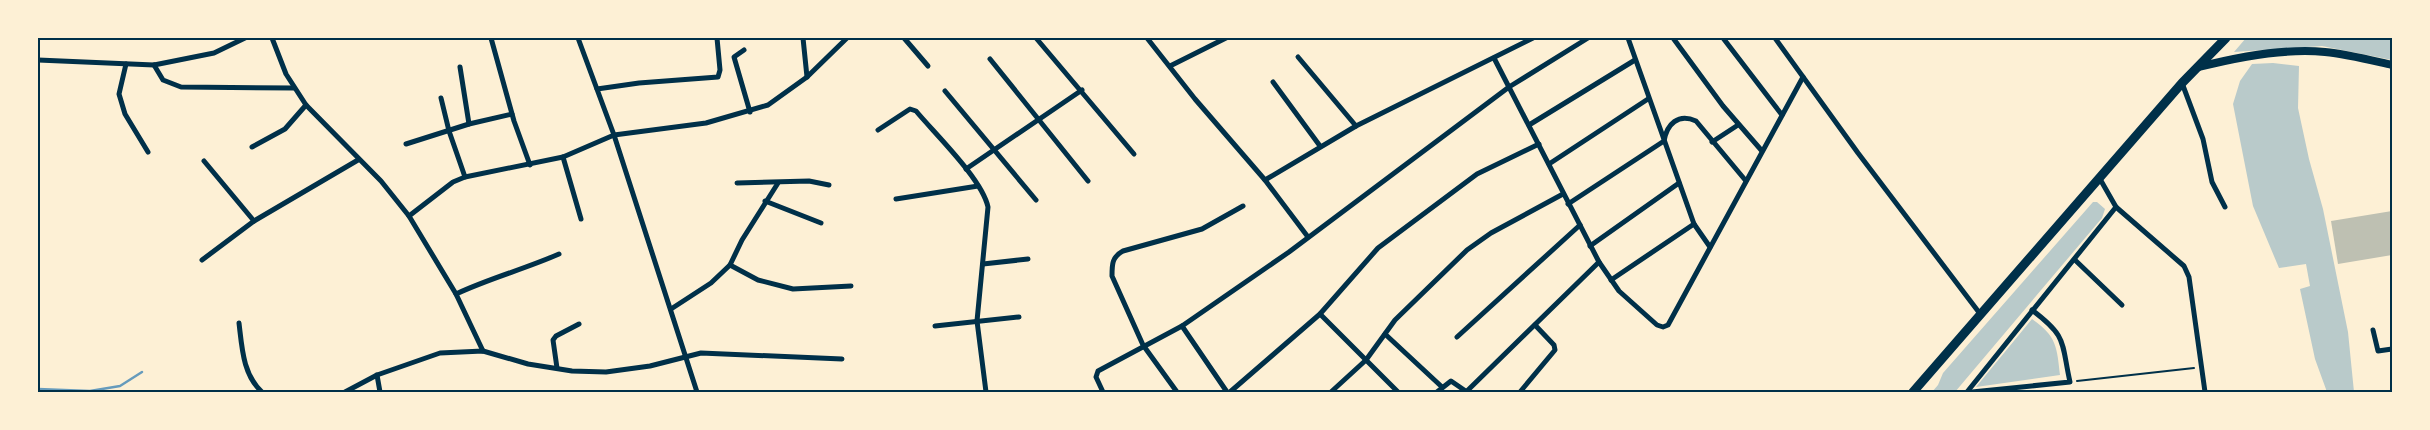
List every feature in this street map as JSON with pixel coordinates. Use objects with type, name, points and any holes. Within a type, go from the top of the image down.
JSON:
[{"type":"main road","points":[[1913,392],[2182,83],[2226,38]]},
{"type":"main road","points":[[2199,67],[2238,58],[2310,51],[2325,52],[2392,65]]},
{"type":"street","points":[[38,60],[154,66],[214,53],[245,38]]},
{"type":"street","points":[[272,38],[286,74],[306,105],[358,160],[381,181],[409,216],[456,294],[483,351]]},
{"type":"street","points":[[491,38],[512,114],[530,164]]},
{"type":"street","points":[[578,38],[614,135],[697,392]]},
{"type":"street","points":[[597,89],[639,83],[718,78],[720,70],[717,38]]},
{"type":"street","points":[[803,38],[807,77]]},
{"type":"street","points":[[409,216],[453,182],[465,177],[563,157],[614,135],[706,123],[750,112],[768,105],[807,77],[847,38]]},
{"type":"street","points":[[904,38],[928,66]]},
{"type":"street","points":[[1036,38],[1082,90],[1134,154]]},
{"type":"street","points":[[1147,38],[1195,99],[1265,180],[1308,237]]},
{"type":"street","points":[[1170,66],[1226,38]]},
{"type":"street","points":[[1265,180],[1356,126],[1533,38]]},
{"type":"street","points":[[1103,392],[1096,377],[1098,371],[1143,345],[1182,326],[1308,237],[1509,87],[1588,38]]},
{"type":"street","points":[[1628,38],[1694,224],[1710,247]]},
{"type":"street","points":[[1673,38],[1738,125],[1762,151]]},
{"type":"street","points":[[1723,38],[1782,115]]},
{"type":"street","points":[[1775,38],[1981,315]]},
{"type":"street","points":[[744,50],[735,55],[734,61],[750,112]]},
{"type":"street","points":[[1298,56],[1356,126]]},
{"type":"street","points":[[1494,58],[1599,262],[1619,291],[1657,325],[1663,327],[1668,325],[1803,76]]},
{"type":"street","points":[[990,59],[1088,181]]},
{"type":"street","points":[[1529,125],[1635,60]]},
{"type":"street","points":[[126,64],[119,94],[125,114],[148,152]]},
{"type":"street","points":[[154,66],[163,80],[181,87],[294,88]]},
{"type":"street","points":[[460,67],[469,124]]},
{"type":"street","points":[[1273,82],[1320,146]]},
{"type":"street","points":[[2182,83],[2203,139],[2212,182],[2225,207]]},
{"type":"street","points":[[966,169],[1082,90]]},
{"type":"street","points":[[945,91],[1036,200]]},
{"type":"street","points":[[442,98],[449,131],[465,177]]},
{"type":"street","points":[[1549,164],[1648,98]]},
{"type":"street","points":[[252,147],[285,130],[306,105]]},
{"type":"street","points":[[878,130],[910,109],[913,110],[966,169],[986,197],[988,207],[977,321],[986,392]]},
{"type":"street","points":[[406,144],[469,124],[512,114]]},
{"type":"street","points":[[1568,204],[1664,141],[1666,130],[1671,123],[1680,118],[1690,118],[1696,121],[1746,181]]},
{"type":"street","points":[[1712,142],[1738,125]]},
{"type":"street","points":[[1182,326],[1229,392],[1320,314],[1378,248],[1477,174],[1539,144]]},
{"type":"street","points":[[563,157],[581,219]]},
{"type":"street","points":[[202,260],[254,221],[358,160]]},
{"type":"street","points":[[204,161],[254,221]]},
{"type":"street","points":[[2100,179],[2116,208],[2184,266],[2189,277],[2205,392]]},
{"type":"street","points":[[737,183],[809,181],[829,185]]},
{"type":"street","points":[[671,309],[711,283],[730,265],[742,240],[778,183]]},
{"type":"street","points":[[1590,246],[1679,183]]},
{"type":"street","points":[[896,199],[978,186]]},
{"type":"street","points":[[1331,392],[1366,360],[1395,320],[1467,250],[1491,232],[1563,194]]},
{"type":"street","points":[[765,201],[821,223]]},
{"type":"street","points":[[1177,392],[1143,345],[1112,276],[1112,264],[1115,256],[1136,246],[1202,229],[1243,206]]},
{"type":"street","points":[[1967,392],[2116,208]]},
{"type":"street","points":[[1611,280],[1694,224]]},
{"type":"street","points":[[1457,337],[1580,225]]},
{"type":"street","points":[[456,294],[479,283],[533,266],[558,254]]},
{"type":"street","points":[[983,264],[1028,259]]},
{"type":"street","points":[[2075,260],[2122,305]]},
{"type":"street","points":[[1437,392],[1452,381],[1467,392],[1599,262]]},
{"type":"street","points":[[730,265],[758,280],[793,289],[827,285],[851,286]]},
{"type":"street","points":[[1972,392],[2070,382],[2062,339],[2053,326],[2032,310]]},
{"type":"street","points":[[1320,314],[1398,392]]},
{"type":"street","points":[[935,326],[1019,317]]},
{"type":"street","points":[[239,324],[242,357],[255,386],[262,392]]},
{"type":"street","points":[[556,368],[553,340],[556,336],[579,324]]},
{"type":"street","points":[[1520,392],[1555,350],[1554,345],[1535,325]]},
{"type":"street","points":[[2373,330],[2378,351],[2392,349]]},
{"type":"street","points":[[1385,334],[1442,387]]},
{"type":"street","points":[[346,392],[376,375],[440,353],[483,351],[528,364],[606,372],[650,366],[713,353],[842,359]]},
{"type":"street","points":[[376,375],[380,392]]},
{"type":"path","points":[[2070,382],[2202,367]]},
{"type":"shaded area","points":[[2246,38],[2392,38],[2392,60],[2322,46],[2234,52]]},
{"type":"shaded area","points":[[2273,63],[2299,66],[2298,108],[2309,159],[2323,209],[2348,332],[2354,392],[2327,392],[2315,359],[2300,289],[2310,286],[2306,264],[2279,268],[2253,206],[2233,104],[2240,81],[2252,64]]},
{"type":"shaded area","points":[[2093,202],[2097,202],[2105,209],[2102,218],[1955,392],[1932,392],[1938,385],[1943,373]]},
{"type":"shaded area","points":[[2032,319],[2046,331],[2054,343],[2060,375],[1976,387]]},
{"type":"building","points":[[2392,211],[2392,255],[2338,264],[2331,221]]},
{"type":"waterway","points":[[38,389],[90,391],[120,386],[142,372]]}]
